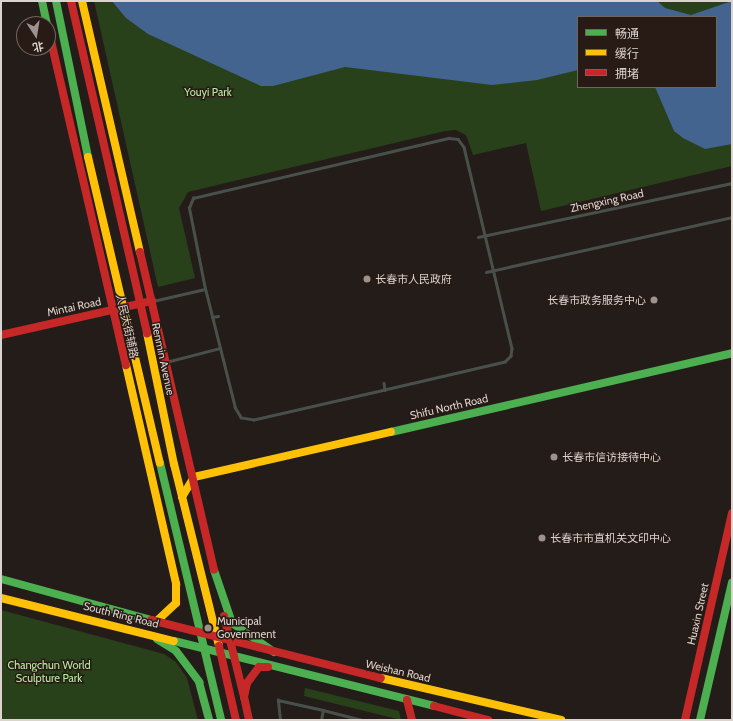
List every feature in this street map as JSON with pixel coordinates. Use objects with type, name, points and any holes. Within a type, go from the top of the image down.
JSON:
[{"type":"main road","points":[[42,1],[45,16]]},
{"type":"main road","points":[[56,1],[87,153],[125,307],[221,720]]},
{"type":"main road","name":"Renmin Avenue","points":[[70,1],[141,304],[182,497],[205,581],[216,637],[236,720]]},
{"type":"main road","points":[[82,1],[194,477],[215,576],[249,720]]},
{"type":"main road","name":"人民大街辅路","points":[[54,56],[111,311],[177,593],[176,603],[156,621]]},
{"type":"main road","name":"Mintai Road","points":[[1,335],[152,301]]},
{"type":"main road","name":"Shifu North Road","points":[[194,477],[732,353]]},
{"type":"main road","points":[[182,497],[194,477]]},
{"type":"main road","name":"Huaxin Street","points":[[685,720],[732,513]]},
{"type":"main road","name":"South Ring Road","points":[[1,580],[200,632],[231,642]]},
{"type":"main road","points":[[700,720],[732,583]]},
{"type":"main road","points":[[219,593],[232,623],[245,635],[280,655]]},
{"type":"main road","name":"South Ring Road","points":[[1,598],[138,631],[234,657]]},
{"type":"main road","points":[[138,631],[166,644],[184,659],[199,682],[209,720]]},
{"type":"main road","name":"Weishan Road","points":[[231,642],[280,655],[561,720]]},
{"type":"main road","points":[[234,657],[488,720]]},
{"type":"main road","points":[[244,697],[248,683],[259,667],[278,668]]},
{"type":"main road","points":[[408,700],[412,720]]},
{"type":"lane","points":[[449,138],[458,139],[464,147],[485,235],[512,348],[511,356],[505,362],[246,421],[235,408],[205,289],[189,208],[193,198],[449,138]]},
{"type":"lane","name":"Zhengxing Road","points":[[478,237],[732,183]]},
{"type":"lane","points":[[486,272],[732,216]]},
{"type":"lane","points":[[152,301],[205,289]]},
{"type":"lane","points":[[212,317],[218,316]]},
{"type":"lane","points":[[166,362],[220,348]]},
{"type":"lane","points":[[384,383],[385,390]]},
{"type":"lane","points":[[280,720],[278,700],[362,720]]},
{"type":"lane","points":[[321,720],[323,710]]},
{"type":"green space","name":"Youyi Park","points":[[94,1],[732,1],[732,166],[541,211],[526,143],[473,155],[466,135],[456,130],[445,131],[188,192],[179,208],[195,278],[158,287]]},
{"type":"green space","name":"Changchun World Sculpture Park","points":[[1,610],[164,654],[176,662],[187,678],[198,720],[1,720]]},
{"type":"green space","points":[[305,688],[399,711],[401,720],[304,696]]},
{"type":"water","points":[[112,1],[657,1],[665,8],[691,15],[732,1],[732,144],[705,149],[683,138],[674,131],[655,88],[717,88],[717,16],[577,16],[577,70],[537,80],[492,85],[345,67],[273,86],[261,86],[148,34],[126,18]]},
{"type":"traffic: fast","points":[[42,1],[45,16]]},
{"type":"traffic: fast","points":[[56,1],[88,157]]},
{"type":"traffic: fast","points":[[391,432],[732,353]]},
{"type":"traffic: fast","points":[[160,463],[221,720]]},
{"type":"traffic: fast","points":[[214,570],[232,623],[274,652]]},
{"type":"traffic: fast","points":[[1,579],[151,620]]},
{"type":"traffic: fast","points":[[700,720],[732,583]]},
{"type":"traffic: fast","points":[[157,639],[176,651],[199,682],[209,720]]},
{"type":"traffic: fast","points":[[174,641],[434,706]]},
{"type":"traffic: slow","points":[[82,1],[140,252]]},
{"type":"traffic: slow","points":[[88,157],[160,463]]},
{"type":"traffic: slow","points":[[147,333],[174,464],[219,646]]},
{"type":"traffic: slow","points":[[126,365],[176,584],[176,603],[157,621]]},
{"type":"traffic: slow","points":[[182,497],[194,477],[391,432]]},
{"type":"traffic: slow","points":[[1,598],[174,641]]},
{"type":"traffic: slow","points":[[381,678],[561,720]]},
{"type":"traffic: jam","points":[[71,1],[147,333]]},
{"type":"traffic: jam","points":[[54,56],[126,365]]},
{"type":"traffic: jam","points":[[140,252],[214,570]]},
{"type":"traffic: jam","points":[[1,335],[152,301]]},
{"type":"traffic: jam","points":[[685,720],[732,513]]},
{"type":"traffic: jam","points":[[224,616],[244,697]]},
{"type":"traffic: jam","points":[[151,620],[381,678]]},
{"type":"traffic: jam","points":[[219,646],[236,720]]},
{"type":"traffic: jam","points":[[249,720],[244,697],[247,683],[259,667],[268,667]]},
{"type":"traffic: jam","points":[[407,700],[412,720]]},
{"type":"traffic: jam","points":[[434,706],[488,720]]},
{"type":"place","name":"长春市人民政府","points":[[367,279]]},
{"type":"place","name":"长春市政务服务中心","points":[[654,300]]},
{"type":"place","name":"长春市信访接待中心","points":[[554,457]]},
{"type":"place","name":"长春市市直机关文印中心","points":[[542,538]]},
{"type":"place","name":"Municipal Government","points":[[208,628]]}]
